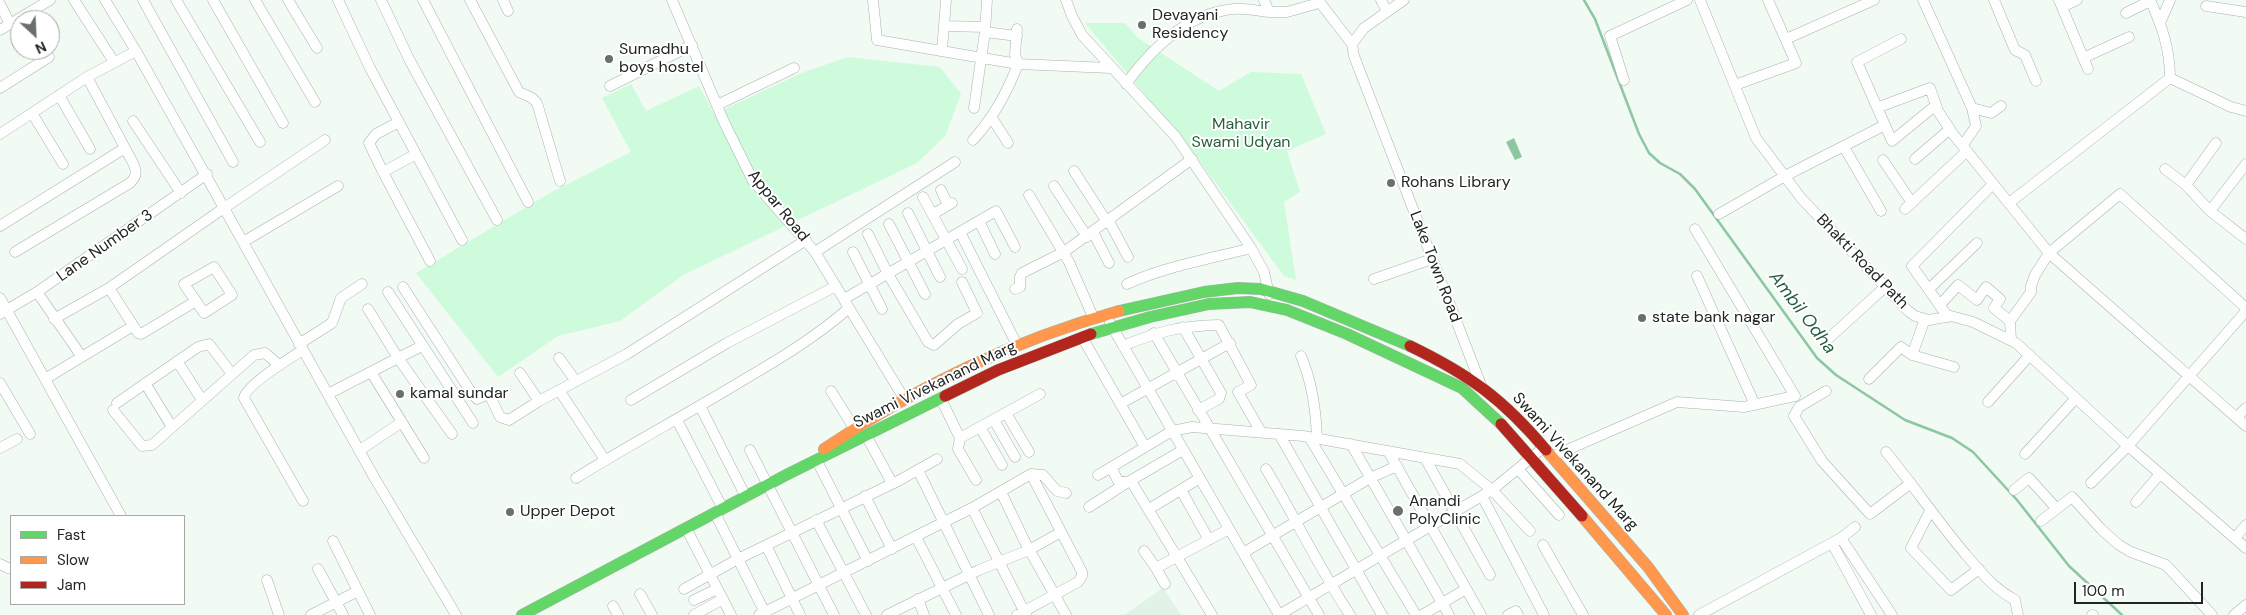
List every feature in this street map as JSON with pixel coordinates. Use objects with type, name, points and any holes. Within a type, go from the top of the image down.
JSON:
[{"type":"main road","name":"Swami Vivekanand Marg","points":[[788,474],[854,428],[905,400],[966,367],[1050,331],[1093,317],[1207,290],[1252,288],[1292,297],[1352,321],[1436,359],[1481,385],[1522,423],[1655,578],[1683,615]]},
{"type":"main road","name":"Swami Vivekanand Marg","points":[[522,615],[788,474],[867,437],[998,370],[1082,337],[1112,328],[1209,304],[1250,302],[1288,310],[1347,334],[1462,388],[1512,433],[1666,615]]},
{"type":"street","points":[[36,10],[50,0]]},
{"type":"street","points":[[74,0],[114,62]]},
{"type":"street","points":[[104,0],[136,50],[207,174],[301,347],[456,615]]},
{"type":"street","points":[[143,0],[234,162]]},
{"type":"street","points":[[176,0],[260,142]]},
{"type":"street","points":[[213,0],[283,123]]},
{"type":"street","points":[[255,0],[315,102]]},
{"type":"street","points":[[288,0],[317,48]]},
{"type":"street","points":[[338,0],[370,68],[462,240]]},
{"type":"street","points":[[381,0],[410,61],[497,220]]},
{"type":"street","points":[[423,0],[528,202]]},
{"type":"street","points":[[470,0],[519,92],[532,98],[537,103],[560,182]]},
{"type":"street","points":[[503,0],[508,11]]},
{"type":"street","name":"Appar Road","points":[[672,0],[724,122],[753,181],[815,252],[905,400]]},
{"type":"street","points":[[872,0],[877,40],[1018,64],[1110,68]]},
{"type":"street","points":[[942,50],[946,0]]},
{"type":"street","points":[[974,108],[985,30],[986,0]]},
{"type":"street","points":[[1066,0],[1082,35],[1110,68],[1176,137],[1251,248],[1264,272],[1270,291],[1267,306]]},
{"type":"street","points":[[1264,0],[1269,12]]},
{"type":"street","points":[[1126,84],[1148,54],[1179,29],[1210,15],[1234,9],[1287,12],[1318,1],[1352,44],[1364,28],[1404,0]]},
{"type":"street","points":[[1624,80],[1610,36],[1687,0]]},
{"type":"street","points":[[1735,85],[1796,63],[1768,0]]},
{"type":"street","points":[[1786,39],[1874,0]]},
{"type":"street","points":[[1883,160],[1908,206],[1965,148],[1976,126],[1972,108],[1923,0]]},
{"type":"street","points":[[1994,0],[2015,50],[2025,55],[2036,81]]},
{"type":"street","points":[[2077,0],[2060,4],[2088,69]]},
{"type":"street","points":[[2126,13],[2150,0],[2170,56],[2170,78]]},
{"type":"street","points":[[2160,24],[2170,0]]},
{"type":"street","points":[[1382,1],[1388,12]]},
{"type":"street","name":"Bhakti Road Path","points":[[1702,1],[1756,138],[1802,198],[1885,286],[1915,316],[1924,319],[1948,317],[1973,322],[2010,340],[2030,355],[2128,446],[2246,548]]},
{"type":"street","points":[[0,4],[10,24],[0,30]]},
{"type":"street","points":[[2206,6],[2246,12]]},
{"type":"street","points":[[944,26],[1017,33],[1015,54],[1018,64],[1010,86],[992,118],[973,140]]},
{"type":"street","points":[[2083,58],[2129,38]]},
{"type":"street","points":[[1901,39],[1858,62],[1892,141],[1936,105]]},
{"type":"street","name":"Lake Town Road","points":[[1352,44],[1354,56],[1481,385]]},
{"type":"street","points":[[610,86],[692,45]]},
{"type":"street","points":[[0,134],[87,77],[136,50]]},
{"type":"street","points":[[0,88],[46,60]]},
{"type":"street","points":[[717,105],[794,68]]},
{"type":"street","points":[[15,252],[130,183],[135,178],[136,172],[125,148],[87,77]]},
{"type":"street","points":[[2170,78],[2231,107],[2246,111]]},
{"type":"street","points":[[2010,204],[2170,78]]},
{"type":"street","points":[[1878,107],[1930,88],[1936,105],[1950,129],[2049,253],[2190,374],[2246,426]]},
{"type":"street","points":[[59,95],[90,149]]},
{"type":"street","points":[[1972,108],[1991,112],[2001,106]]},
{"type":"street","points":[[32,113],[63,164]]},
{"type":"street","points":[[992,118],[1008,143]]},
{"type":"street","points":[[133,121],[181,193]]},
{"type":"street","points":[[399,122],[376,134],[369,143],[430,261]]},
{"type":"street","points":[[1719,214],[1785,176],[1885,125]]},
{"type":"street","points":[[1915,159],[1950,129]]},
{"type":"street","points":[[54,319],[109,288],[325,140]]},
{"type":"street","points":[[2186,185],[2216,143]]},
{"type":"street","points":[[1844,147],[1881,212]]},
{"type":"street","points":[[0,226],[125,148]]},
{"type":"street","points":[[383,172],[416,154]]},
{"type":"street","points":[[1015,289],[1020,287],[1022,273],[1064,252],[1108,222],[1192,159]]},
{"type":"street","points":[[815,252],[955,162]]},
{"type":"street","points":[[2210,211],[2246,164]]},
{"type":"street","points":[[2165,169],[2186,185],[2210,211],[2246,239]]},
{"type":"street","points":[[1074,171],[1108,222],[1112,225],[1128,257]]},
{"type":"street","name":"Lane Number 3","points":[[4,312],[37,292],[207,174]]},
{"type":"street","points":[[1948,317],[1912,266],[1993,184]]},
{"type":"street","points":[[243,242],[338,186]]},
{"type":"street","points":[[1054,186],[1109,263]]},
{"type":"street","points":[[933,214],[950,204],[941,190]]},
{"type":"street","points":[[2010,340],[2010,321],[2031,292],[2035,275],[2049,253],[2120,194],[2246,310],[2128,446],[2091,483]]},
{"type":"street","points":[[1029,195],[1064,252],[1093,317]]},
{"type":"street","points":[[923,197],[962,269]]},
{"type":"street","points":[[576,478],[677,420],[795,348],[836,320],[846,304],[870,284],[996,211],[1015,247]]},
{"type":"street","points":[[908,213],[940,277]]},
{"type":"street","points":[[979,221],[995,254]]},
{"type":"street","points":[[889,224],[925,294]]},
{"type":"street","points":[[1105,314],[1279,615],[1492,490],[1532,457],[1547,453],[1677,402],[1744,407],[1795,396],[1695,229]]},
{"type":"street","points":[[960,232],[1017,345]]},
{"type":"street","points":[[868,234],[888,274],[928,342],[933,346],[958,324],[978,313],[962,282]]},
{"type":"street","points":[[403,287],[477,399],[488,394],[500,417],[509,420],[576,380],[635,349],[806,240]]},
{"type":"street","points":[[1929,289],[1977,243]]},
{"type":"street","points":[[1127,284],[1182,265],[1251,248]]},
{"type":"street","points":[[852,252],[882,309]]},
{"type":"street","points":[[1374,280],[1432,259]]},
{"type":"street","points":[[214,266],[232,295],[204,313],[196,302],[184,284],[214,266]]},
{"type":"street","points":[[1697,276],[1755,405]]},
{"type":"street","points":[[303,501],[244,398],[247,391],[332,323],[341,298],[362,284]]},
{"type":"street","points":[[1940,305],[1958,285],[1977,300],[1986,287],[2000,299],[1994,308],[2010,321]]},
{"type":"street","points":[[631,400],[727,343],[836,286]]},
{"type":"street","points":[[1827,340],[1885,286]]},
{"type":"street","points":[[109,288],[138,333],[145,334],[196,302]]},
{"type":"street","points":[[37,292],[82,357]]},
{"type":"street","points":[[388,292],[473,423]]},
{"type":"street","points":[[0,298],[4,312],[45,378],[120,515]]},
{"type":"street","points":[[368,309],[398,358],[452,434]]},
{"type":"street","points":[[1912,354],[1924,319]]},
{"type":"street","points":[[1123,346],[1154,333],[1182,328],[1219,325],[1251,385],[1224,400]]},
{"type":"street","points":[[45,378],[133,326]]},
{"type":"street","points":[[1182,328],[1202,358],[1221,393],[1219,399],[1198,410]]},
{"type":"street","points":[[1154,333],[1318,615]]},
{"type":"street","points":[[1082,337],[1145,447]]},
{"type":"street","points":[[1120,404],[1230,343]]},
{"type":"street","points":[[232,374],[209,344],[198,347],[115,406],[142,446],[152,446],[202,400],[259,353],[270,355],[279,365]]},
{"type":"street","points":[[328,394],[422,346]]},
{"type":"street","points":[[1869,379],[1901,347],[1912,354],[1954,367]]},
{"type":"street","points":[[1988,402],[2030,355]]},
{"type":"street","points":[[1301,356],[1308,373],[1316,420],[1313,437],[1344,494],[1416,615]]},
{"type":"street","points":[[559,358],[576,380]]},
{"type":"street","points":[[177,361],[202,400]]},
{"type":"street","points":[[370,372],[424,458]]},
{"type":"street","points":[[520,373],[539,401]]},
{"type":"street","points":[[0,383],[30,434]]},
{"type":"street","points":[[145,384],[172,427]]},
{"type":"street","points":[[559,390],[605,460]]},
{"type":"street","points":[[831,391],[854,428]]},
{"type":"street","points":[[1826,391],[1799,407],[1794,416],[1822,460],[1870,514],[1911,483]]},
{"type":"street","points":[[1238,392],[1261,432]]},
{"type":"street","points":[[960,438],[1040,394]]},
{"type":"street","points":[[2025,454],[2076,398]]},
{"type":"street","points":[[941,400],[960,438],[958,449],[976,480]]},
{"type":"street","points":[[700,406],[746,497]]},
{"type":"street","points":[[2237,417],[2246,408]]},
{"type":"street","points":[[1006,413],[1029,452]]},
{"type":"street","points":[[677,420],[719,511],[763,614],[972,508],[1032,474],[1043,475],[1058,491],[1066,493]]},
{"type":"street","points":[[994,420],[1015,456]]},
{"type":"street","points":[[360,450],[402,422]]},
{"type":"street","points":[[980,427],[1002,465]]},
{"type":"street","points":[[1098,475],[1172,431],[1192,427],[1313,437],[1464,466],[1492,490],[1530,531]]},
{"type":"street","points":[[1279,434],[1382,615]]},
{"type":"street","points":[[867,437],[892,483]]},
{"type":"street","points":[[0,448],[17,439]]},
{"type":"street","points":[[1351,444],[1449,615]]},
{"type":"street","points":[[750,450],[834,615]]},
{"type":"street","points":[[1089,507],[1183,450]]},
{"type":"street","points":[[1388,451],[1481,615]]},
{"type":"street","points":[[1886,452],[1911,483],[1930,511],[1997,590],[2014,600],[2018,615]]},
{"type":"street","points":[[1425,458],[1490,575]]},
{"type":"street","points":[[684,589],[738,559],[937,459]]},
{"type":"street","points":[[817,460],[868,561]]},
{"type":"street","points":[[1243,553],[1370,478],[1397,466]]},
{"type":"street","points":[[1111,467],[1118,481],[1130,481]]},
{"type":"street","points":[[1266,469],[1297,521],[1330,585],[1350,615]]},
{"type":"street","points":[[1518,469],[1559,516]]},
{"type":"street","points":[[918,470],[989,615]]},
{"type":"street","points":[[972,508],[1022,614],[1078,582],[1082,576],[1082,572],[1032,474]]},
{"type":"street","points":[[2136,502],[2160,474]]},
{"type":"street","points":[[1149,509],[1200,478]]},
{"type":"street","points":[[2014,490],[2029,478],[2057,509]]},
{"type":"street","points":[[1130,481],[1149,509],[1212,615]]},
{"type":"street","points":[[1181,490],[1209,540]]},
{"type":"street","points":[[1001,492],[1029,550],[1066,615]]},
{"type":"street","points":[[865,496],[892,549]]},
{"type":"street","points":[[1482,496],[1544,615]]},
{"type":"street","points":[[2041,521],[2072,497],[2101,529],[2119,545],[2130,552],[2166,565],[2212,615]]},
{"type":"street","points":[[1930,511],[1911,548],[1950,590],[1979,569]]},
{"type":"street","points":[[816,520],[866,615]]},
{"type":"street","points":[[2234,538],[2246,525]]},
{"type":"street","points":[[1699,615],[1837,540],[1855,527]]},
{"type":"street","points":[[686,528],[731,615]]},
{"type":"street","points":[[1156,568],[1229,529]]},
{"type":"street","points":[[893,614],[942,587],[1029,550],[1061,532]]},
{"type":"street","points":[[916,537],[956,615]]},
{"type":"street","points":[[1837,540],[1871,615]]},
{"type":"street","points":[[1837,540],[1892,615]]},
{"type":"street","points":[[333,541],[370,615]]},
{"type":"street","points":[[766,545],[800,615]]},
{"type":"street","points":[[1543,546],[1582,615]]},
{"type":"street","points":[[1144,551],[1166,584]]},
{"type":"street","points":[[318,569],[342,615]]},
{"type":"street","points":[[267,580],[280,615]]},
{"type":"street","points":[[694,600],[717,589]]},
{"type":"street","points":[[1422,615],[1466,589]]},
{"type":"street","points":[[311,615],[358,591]]},
{"type":"street","points":[[640,594],[652,615]]},
{"type":"street","points":[[694,615],[723,599]]},
{"type":"street","points":[[918,599],[924,615]]},
{"type":"street","points":[[2234,615],[2246,605]]},
{"type":"street","points":[[1508,615],[1516,611],[1518,615]]},
{"type":"shaded area","points":[[1514,138],[1522,157],[1515,160],[1506,142]]},
{"type":"shaded area","points":[[1163,588],[1181,615],[1124,615]]},
{"type":"green space","name":"Mahavir Swami Udyan","points":[[1085,23],[1125,23],[1138,38],[1219,91],[1251,72],[1301,74],[1326,134],[1287,151],[1300,192],[1284,202],[1296,280],[1284,276],[1190,148]]},
{"type":"green space","points":[[848,57],[940,67],[961,94],[945,136],[917,163],[683,275],[620,321],[558,336],[498,377],[416,273],[550,193],[631,152],[602,98],[631,84],[646,111],[699,86],[714,114],[804,72]]},
{"type":"waterway","name":"Ambil Odha","points":[[1584,0],[1595,19],[1639,134],[1649,153],[1660,163],[1680,174],[1695,189],[1817,358],[1836,375],[1905,420],[1952,438],[1973,452],[2017,500],[2069,566],[2122,615]]},
{"type":"traffic: fast","points":[[1119,311],[1204,292],[1238,288],[1261,289],[1303,301],[1410,346]]},
{"type":"traffic: fast","points":[[1091,334],[1150,317],[1209,304],[1250,302],[1287,310],[1347,334],[1462,388],[1501,424]]},
{"type":"traffic: fast","points":[[522,615],[788,474],[945,396]]},
{"type":"traffic: slow","points":[[824,449],[893,406],[966,368],[1042,336],[1119,311]]},
{"type":"traffic: slow","points":[[1546,450],[1648,567],[1683,615]]},
{"type":"traffic: slow","points":[[1582,516],[1666,615]]},
{"type":"traffic: jam","points":[[945,396],[998,370],[1091,334]]},
{"type":"traffic: jam","points":[[1410,346],[1451,367],[1500,402],[1546,450]]},
{"type":"traffic: jam","points":[[1501,424],[1582,516]]},
{"type":"place","name":"Devayani Residency","points":[[1142,25]]},
{"type":"place","name":"Sumadhu boys hostel","points":[[609,59]]},
{"type":"place","name":"Rohans Library","points":[[1391,183]]},
{"type":"place","name":"state bank nagar","points":[[1642,318]]},
{"type":"place","name":"kamal sundar","points":[[400,394]]},
{"type":"place","name":"Anandi PolyClinic","points":[[1398,511]]},
{"type":"place","name":"Upper Depot","points":[[510,512]]}]
